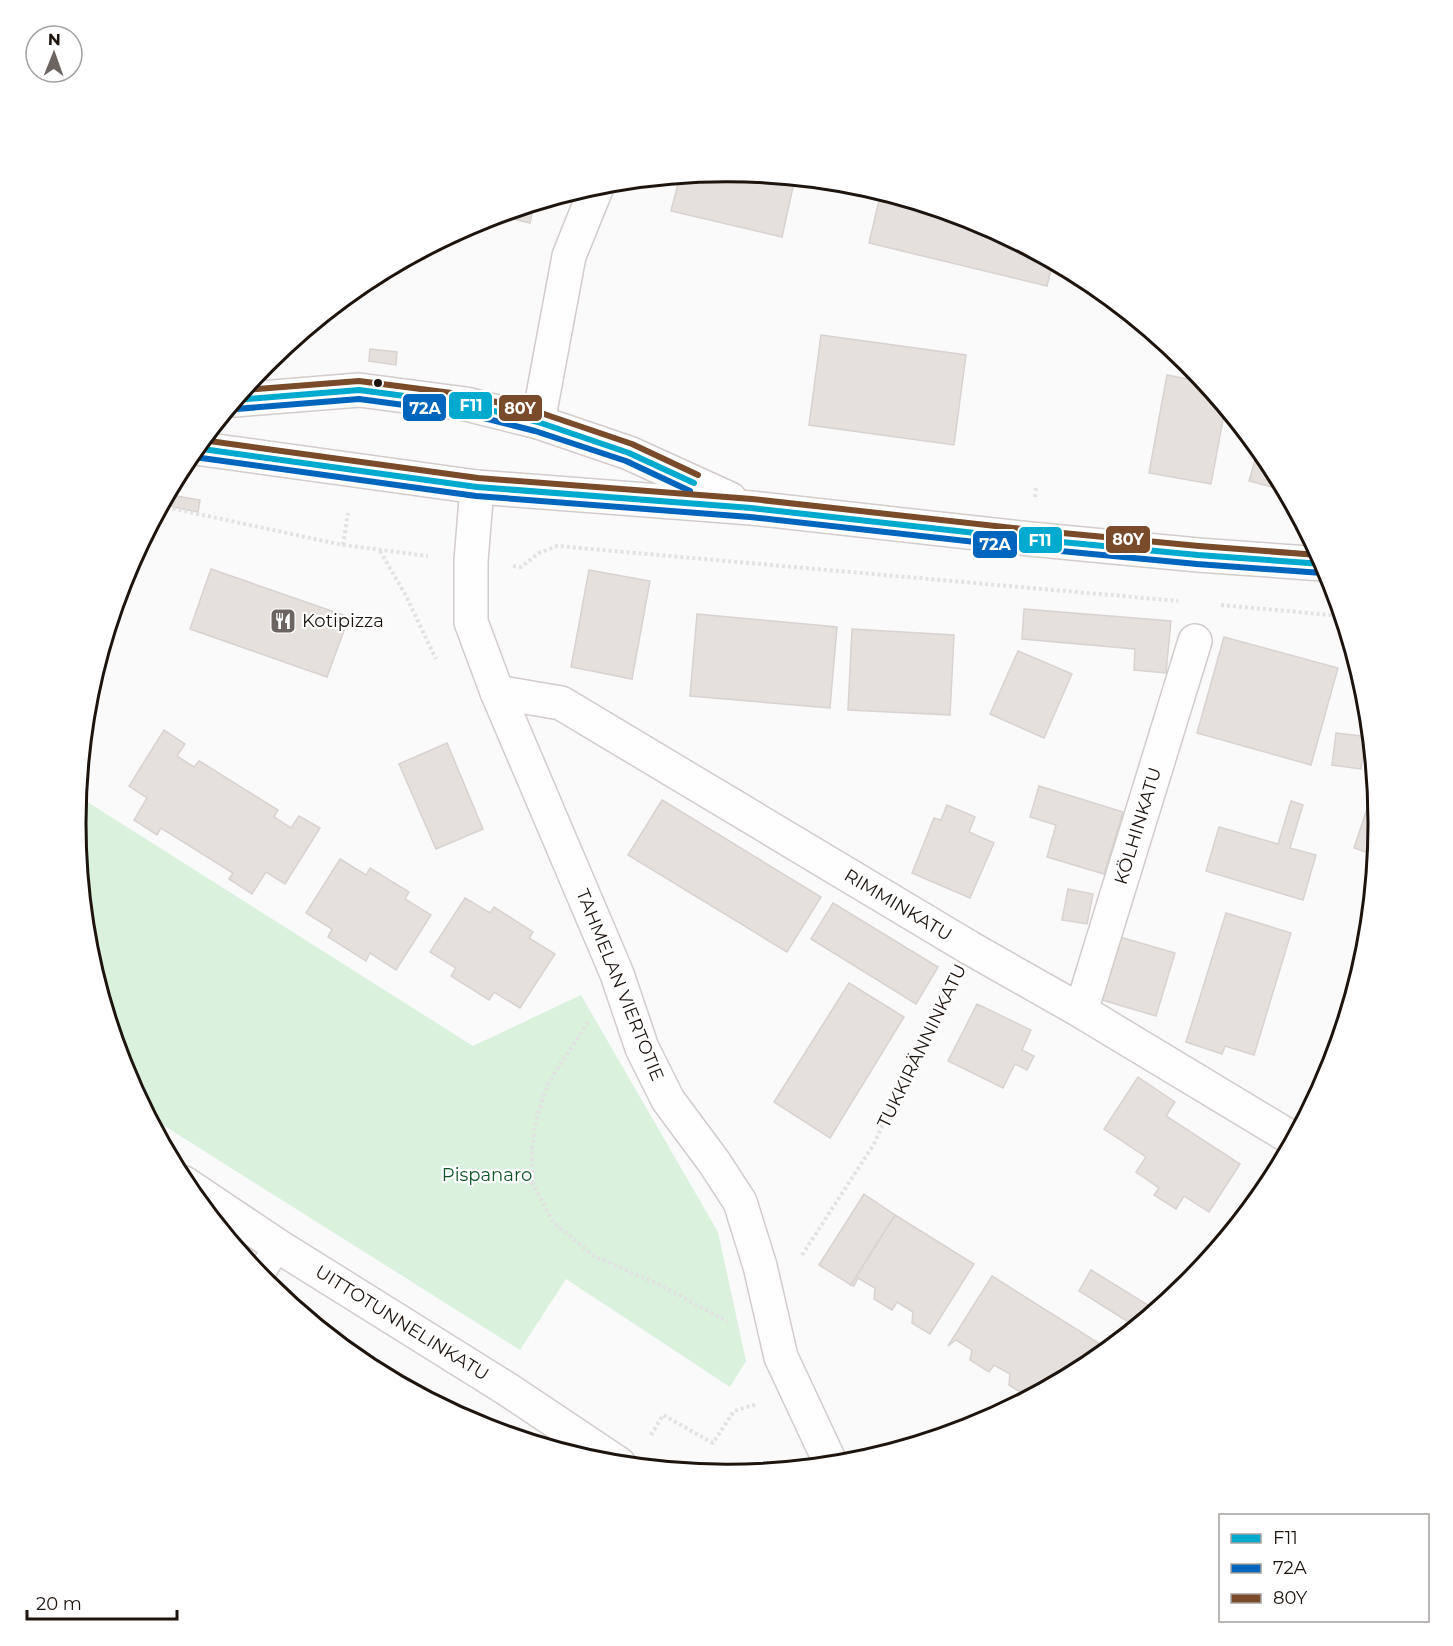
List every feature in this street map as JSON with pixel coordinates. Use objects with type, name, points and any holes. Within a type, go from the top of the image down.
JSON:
[{"type":"street","points":[[538,422],[569,256],[593,196]]},
{"type":"street","points":[[246,399],[358,390],[466,404],[538,422],[629,453],[751,508]]},
{"type":"street","points":[[206,450],[477,487],[751,508],[1041,540],[1312,563]]},
{"type":"street","name":"TAHMELAN VIERTOTIE","points":[[477,487],[471,561],[471,622],[497,692],[617,974],[642,1048],[668,1100],[741,1202],[760,1266],[781,1357],[827,1456]]},
{"type":"street","name":"KÖLHINKATU","points":[[1081,1011],[1194,641]]},
{"type":"street","name":"RIMMINKATU","points":[[497,692],[561,703],[1287,1135]]},
{"type":"street","name":"UITTOTUNNELINKATU","points":[[208,1199],[278,1246],[507,1389],[601,1452]]},
{"type":"lane","points":[[265,1267],[278,1246]]},
{"type":"path","points":[[168,508],[331,543],[521,567],[539,554],[557,546],[1183,601]]},
{"type":"path","points":[[380,551],[405,594],[440,668]]},
{"type":"path","points":[[1217,604],[1332,615]]},
{"type":"path","name":"TUKKIRÄNNINKATU","points":[[874,1144],[920,1041],[970,948]]},
{"type":"path","points":[[589,1020],[549,1083],[536,1120],[532,1148],[533,1184],[553,1222],[594,1256],[660,1285],[736,1329]]},
{"type":"path","points":[[648,1439],[663,1415],[713,1443],[734,1411]]},
{"type":"green space","name":"Pispanaro","points":[[87,801],[473,1046],[581,995],[718,1232],[746,1361],[730,1387],[566,1279],[520,1350],[160,1123],[134,1068],[107,989],[91,907],[87,865]]},
{"type":"building","points":[[726,182],[793,185],[782,237],[671,211],[678,184]]},
{"type":"building","points":[[879,201],[933,216],[972,231],[1051,270],[1047,286],[869,243]]},
{"type":"building","points":[[532,212],[530,223],[513,219]]},
{"type":"building","points":[[821,335],[966,355],[954,445],[809,425]]},
{"type":"building","points":[[370,349],[397,352],[396,365],[369,361]]},
{"type":"building","points":[[1167,375],[1189,379],[1223,419],[1211,484],[1149,473]]},
{"type":"building","points":[[1255,461],[1272,487],[1249,481]]},
{"type":"building","points":[[175,496],[200,500],[198,512],[169,506]]},
{"type":"building","points":[[211,569],[349,617],[327,677],[190,629]]},
{"type":"building","points":[[589,570],[650,581],[632,679],[571,667]]},
{"type":"building","points":[[1024,609],[1171,621],[1166,673],[1134,670],[1135,649],[1022,639]]},
{"type":"building","points":[[697,614],[837,627],[830,708],[690,696]]},
{"type":"building","points":[[852,629],[954,635],[950,715],[848,710]]},
{"type":"building","points":[[1224,637],[1338,668],[1311,765],[1197,733]]},
{"type":"building","points":[[1018,651],[1072,674],[1044,738],[990,714]]},
{"type":"building","points":[[164,730],[185,744],[177,756],[194,767],[199,761],[201,762],[278,810],[274,817],[291,828],[299,816],[320,828],[285,884],[266,872],[252,894],[229,879],[233,873],[161,828],[157,835],[134,820],[147,798],[129,786]]},
{"type":"building","points":[[1336,733],[1361,736],[1364,755],[1361,769],[1332,765]]},
{"type":"building","points":[[447,743],[483,829],[436,849],[399,764]]},
{"type":"building","points":[[1039,786],[1123,812],[1104,874],[1047,857],[1056,825],[1030,817]]},
{"type":"building","points":[[662,800],[821,897],[787,952],[628,855]]},
{"type":"building","points":[[1291,801],[1303,805],[1290,848],[1316,855],[1303,900],[1206,871],[1219,827],[1278,844]]},
{"type":"building","points":[[947,805],[975,817],[969,832],[994,843],[970,898],[912,873],[934,818],[941,820]]},
{"type":"building","points":[[1367,808],[1367,852],[1354,848]]},
{"type":"building","points":[[340,859],[366,875],[370,868],[409,892],[405,899],[431,915],[396,970],[370,953],[366,961],[328,937],[332,929],[306,913]]},
{"type":"building","points":[[1068,889],[1093,894],[1087,924],[1062,920]]},
{"type":"building","points":[[465,898],[490,913],[494,907],[533,932],[529,938],[555,954],[520,1008],[494,992],[489,1000],[451,976],[456,968],[430,952]]},
{"type":"building","points":[[833,903],[938,967],[916,1004],[811,939]]},
{"type":"building","points":[[1226,913],[1291,933],[1254,1055],[1225,1046],[1222,1054],[1186,1042]]},
{"type":"building","points":[[1120,937],[1175,953],[1156,1016],[1102,1000]]},
{"type":"building","points":[[849,983],[904,1017],[830,1138],[774,1102]]},
{"type":"building","points":[[977,1004],[1031,1030],[1022,1050],[1034,1056],[1027,1070],[1015,1064],[1003,1088],[948,1061]]},
{"type":"building","points":[[1138,1077],[1175,1102],[1166,1116],[1240,1164],[1209,1212],[1184,1196],[1176,1209],[1154,1195],[1159,1188],[1136,1172],[1146,1157],[1104,1129]]},
{"type":"building","points":[[864,1194],[895,1215],[851,1285],[819,1265]]},
{"type":"building","points":[[895,1215],[974,1264],[930,1334],[912,1323],[913,1312],[897,1302],[892,1310],[874,1299],[875,1288],[858,1278],[854,1286],[851,1285]]},
{"type":"building","points":[[1091,1270],[1149,1305],[1129,1322],[1079,1291]]},
{"type":"building","points":[[992,1276],[1100,1344],[1021,1392],[1009,1385],[1010,1374],[994,1365],[989,1372],[970,1360],[972,1350],[956,1340],[948,1346]]},
{"type":"transit line","name":"80Y","points":[[255,389],[359,381],[467,395],[541,413],[632,444],[698,475]]},
{"type":"transit line","name":"F11","points":[[246,399],[359,390],[466,404],[538,422],[629,453],[694,483]]},
{"type":"transit line","name":"72A","points":[[238,409],[359,399],[464,413],[535,431],[626,461],[690,491]]},
{"type":"transit line","name":"80Y","points":[[212,441],[478,478],[752,499],[1031,530],[1308,554]]},
{"type":"transit line","name":"F11","points":[[206,450],[477,487],[751,508],[1030,539],[1312,563]]},
{"type":"transit line","name":"72A","points":[[200,458],[476,496],[750,517],[1029,548],[1317,573]]},
{"type":"place","name":"Kotipizza","points":[[283,621]]}]
